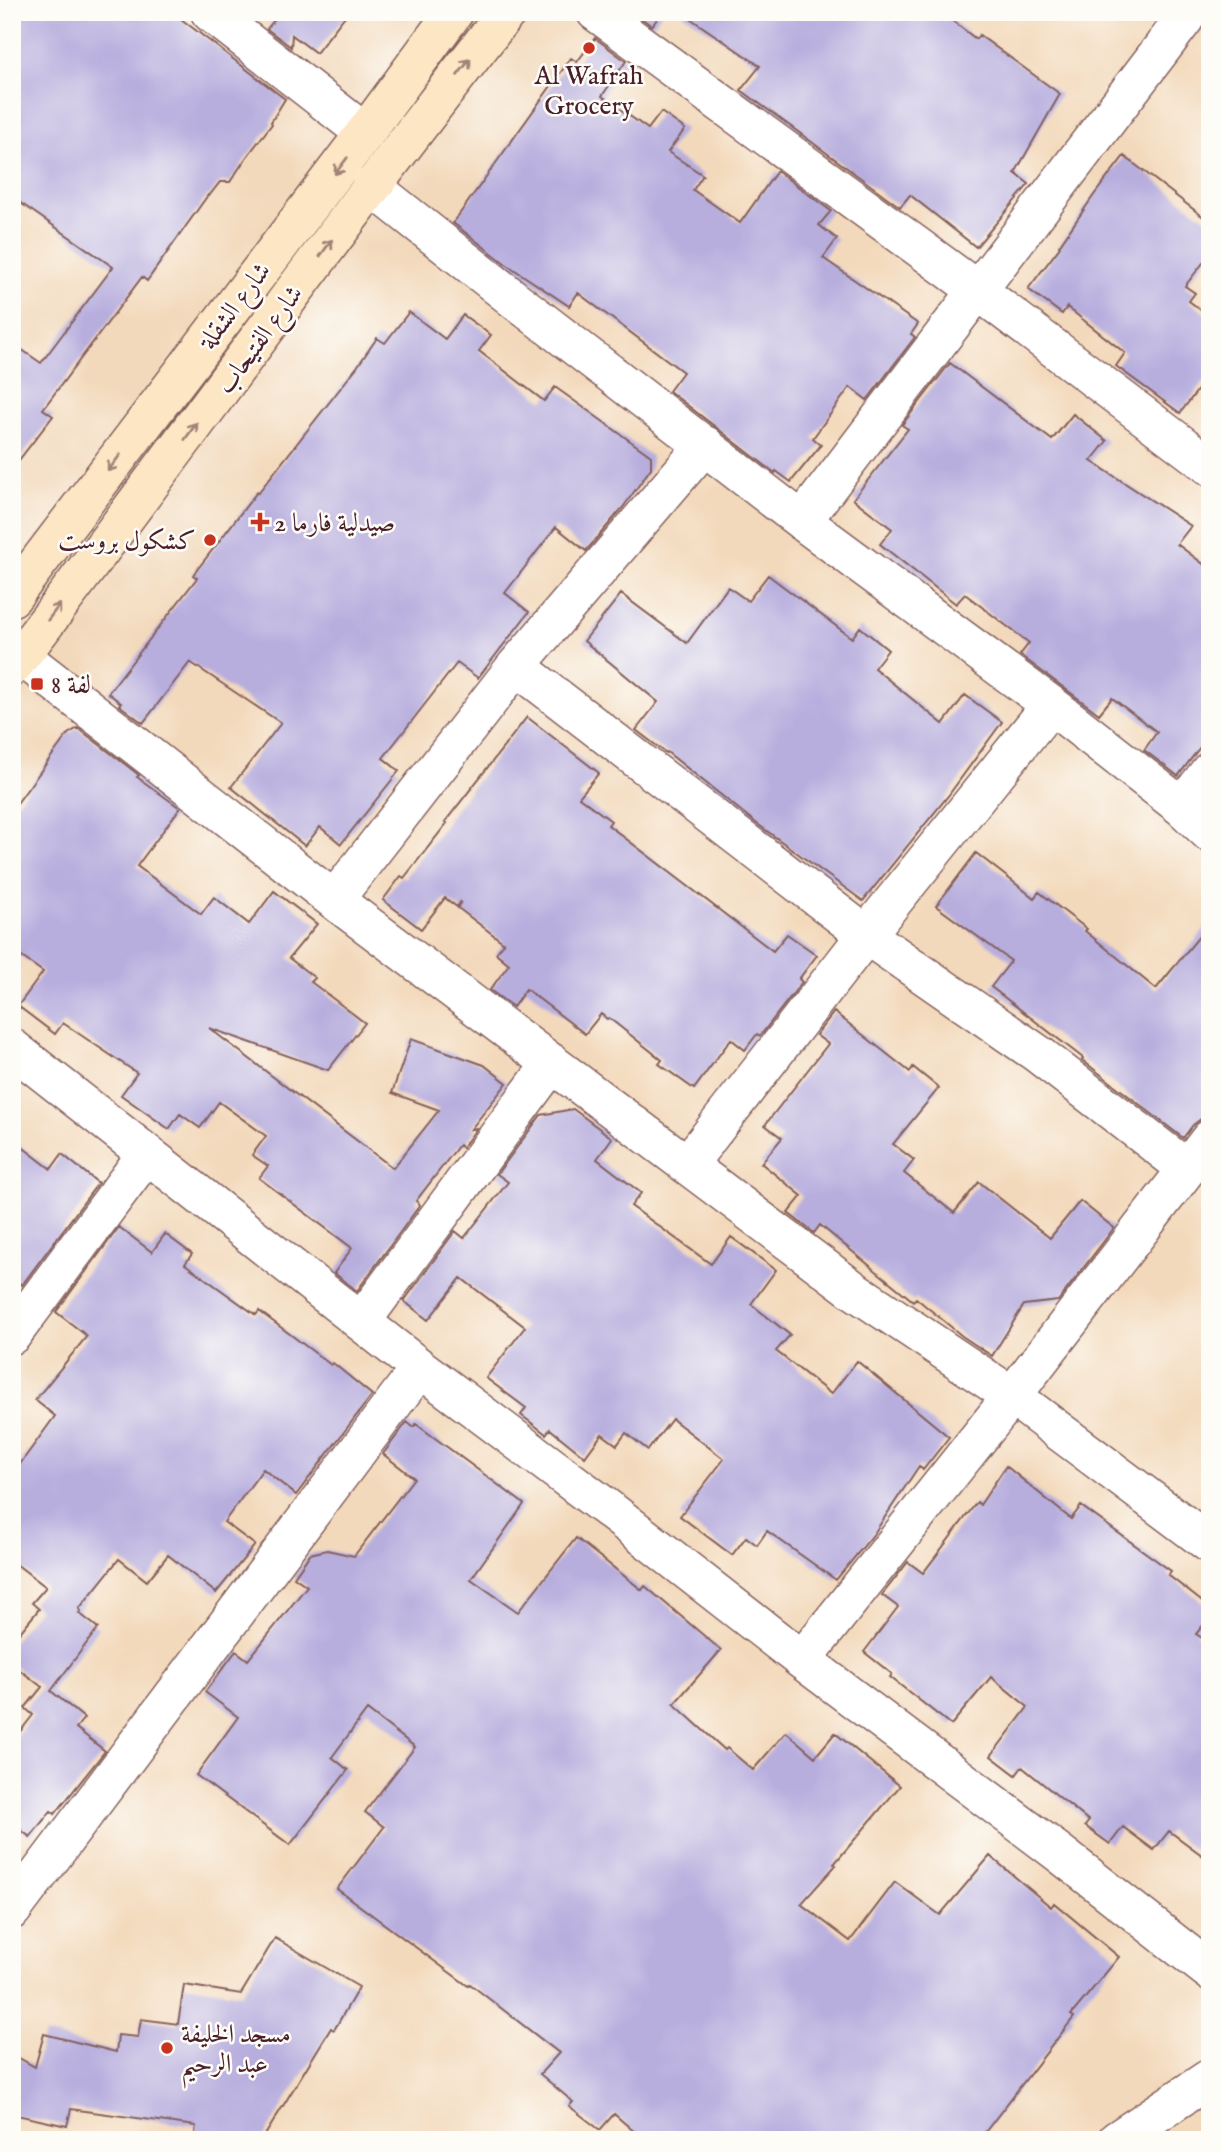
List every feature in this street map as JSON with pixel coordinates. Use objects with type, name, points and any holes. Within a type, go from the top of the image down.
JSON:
[{"type":"main road","name":"شارع الشقلة","points":[[12,597],[454,12]]},
{"type":"main road","name":"شارع الفتيحاب","points":[[15,657],[173,456],[371,186],[507,12]]},
{"type":"street","points":[[210,12],[365,133]]},
{"type":"street","points":[[596,12],[977,290],[1210,466]]},
{"type":"street","points":[[802,521],[977,290],[1191,22]]},
{"type":"street","points":[[371,186],[802,521],[1051,705],[1182,807],[1210,833]]},
{"type":"street","points":[[334,900],[516,666],[705,445]]},
{"type":"street","points":[[15,657],[855,1291],[1012,1396],[1210,1544]]},
{"type":"street","points":[[516,666],[866,935],[1038,1054],[1186,1168]]},
{"type":"street","points":[[687,1165],[866,935],[1051,705]]},
{"type":"street","points":[[1182,807],[1210,771]]},
{"type":"street","points":[[12,1048],[420,1368],[1210,1970]]},
{"type":"street","points":[[361,1322],[552,1063]]},
{"type":"street","points":[[802,1660],[1012,1396],[1210,1139]]},
{"type":"street","points":[[12,1335],[146,1155]]},
{"type":"street","points":[[12,1910],[420,1368]]},
{"type":"street","points":[[1117,2140],[1210,2078]]},
{"type":"building","points":[[12,12],[172,12],[285,99],[272,124],[230,182],[220,182],[208,195],[147,281],[142,277],[43,409],[53,416],[12,469],[12,343],[41,363],[113,267],[12,197]]},
{"type":"building","points":[[263,12],[348,12],[316,53],[292,35],[291,47],[267,29],[274,20]]},
{"type":"building","points":[[633,12],[662,12],[652,26]]},
{"type":"building","points":[[681,12],[941,12],[976,39],[979,35],[1060,94],[1015,173],[1029,184],[976,247],[910,195],[900,207],[741,90],[760,66]]},
{"type":"building","points":[[595,38],[626,61],[602,96],[648,129],[661,112],[685,129],[668,152],[703,175],[693,190],[740,223],[777,171],[831,211],[819,225],[837,239],[823,258],[918,324],[911,334],[915,337],[867,400],[850,387],[813,438],[821,445],[791,482],[776,471],[775,473],[669,391],[683,372],[578,293],[569,306],[506,264],[453,223],[571,58],[577,62]]},
{"type":"building","points":[[1124,156],[1210,222],[1210,254],[1185,286],[1195,293],[1189,301],[1210,317],[1210,374],[1180,413],[1116,366],[1125,353],[1067,307],[1062,314],[1028,289]]},
{"type":"building","points":[[409,312],[445,339],[463,315],[491,335],[479,351],[544,401],[555,387],[651,456],[651,468],[624,506],[586,551],[556,527],[505,593],[529,612],[478,678],[457,663],[383,758],[399,771],[341,844],[320,827],[305,846],[231,787],[281,723],[190,662],[143,723],[108,693],[197,578],[193,575],[377,338],[385,343]]},
{"type":"building","points":[[950,363],[1052,440],[1073,414],[1107,441],[1091,461],[1191,526],[1177,544],[1210,569],[1210,734],[1178,776],[1144,750],[1157,732],[1112,698],[1099,714],[1020,655],[1029,643],[965,594],[956,604],[880,544],[892,529],[853,499],[908,429],[902,425]]},
{"type":"building","points":[[768,575],[852,638],[860,627],[888,650],[874,668],[943,724],[965,695],[1002,722],[948,796],[863,901],[636,730],[658,702],[584,641],[621,594],[687,643],[728,587],[748,601]]},
{"type":"building","points":[[527,717],[599,773],[579,797],[611,821],[608,825],[773,951],[787,934],[817,955],[799,979],[802,982],[760,1036],[757,1034],[745,1050],[731,1039],[694,1089],[659,1064],[662,1060],[601,1014],[585,1034],[526,989],[513,1007],[490,990],[509,964],[496,953],[504,943],[458,908],[461,901],[457,907],[445,898],[421,929],[383,900],[401,876],[404,878]]},
{"type":"building","points":[[78,728],[139,775],[137,777],[180,808],[137,866],[201,914],[214,897],[249,924],[274,891],[317,924],[289,958],[315,978],[311,982],[365,1023],[328,1070],[209,1028],[393,1168],[439,1110],[392,1093],[411,1039],[484,1065],[507,1083],[471,1129],[477,1128],[462,1148],[459,1145],[416,1201],[420,1205],[357,1291],[334,1273],[352,1248],[259,1178],[268,1166],[252,1155],[266,1136],[219,1102],[200,1128],[180,1114],[169,1129],[121,1095],[137,1073],[63,1023],[55,1034],[18,1006],[43,972],[12,950],[12,810],[68,734]]},
{"type":"building","points":[[976,853],[1034,898],[1039,892],[1087,929],[1085,931],[1156,989],[1210,923],[1210,1118],[1201,1119],[1183,1138],[991,987],[1011,961],[936,906]]},
{"type":"building","points":[[834,1012],[910,1072],[913,1067],[939,1088],[893,1144],[914,1160],[904,1173],[954,1213],[979,1182],[1050,1238],[1080,1201],[1114,1228],[1058,1301],[1024,1305],[992,1356],[962,1336],[916,1298],[913,1301],[820,1225],[814,1233],[788,1213],[802,1196],[761,1163],[782,1138],[765,1125],[828,1044],[816,1035]]},
{"type":"building","points":[[573,1109],[612,1138],[597,1159],[641,1193],[631,1206],[711,1264],[731,1237],[776,1270],[751,1304],[790,1335],[776,1351],[831,1394],[857,1361],[949,1437],[923,1470],[919,1466],[873,1535],[836,1580],[767,1531],[757,1545],[746,1537],[732,1555],[680,1516],[724,1459],[672,1419],[648,1450],[626,1433],[617,1445],[602,1434],[585,1457],[550,1429],[546,1434],[521,1415],[526,1408],[486,1378],[525,1327],[461,1278],[428,1320],[404,1301],[455,1231],[464,1238],[508,1182],[497,1174],[541,1115]]},
{"type":"building","points":[[12,1139],[51,1169],[62,1154],[98,1183],[22,1285],[12,1278]]},
{"type":"building","points":[[119,1227],[152,1252],[165,1234],[192,1254],[185,1264],[256,1315],[259,1311],[331,1365],[333,1363],[372,1395],[296,1495],[263,1469],[224,1522],[255,1545],[216,1593],[168,1555],[147,1581],[119,1559],[79,1609],[79,1613],[98,1628],[51,1691],[84,1718],[76,1728],[105,1751],[55,1814],[51,1811],[30,1837],[12,1823],[12,1742],[33,1715],[25,1708],[42,1687],[12,1664],[12,1642],[39,1609],[32,1603],[46,1587],[12,1561],[12,1475],[55,1416],[35,1400],[87,1336],[56,1312]]},
{"type":"building","points":[[407,1422],[413,1427],[416,1424],[524,1504],[471,1579],[518,1612],[576,1538],[642,1590],[645,1586],[721,1650],[674,1704],[725,1750],[727,1748],[753,1770],[786,1732],[815,1757],[835,1733],[900,1786],[801,1904],[850,1941],[895,1882],[940,1915],[990,1856],[1051,1907],[1054,1903],[1119,1957],[1071,2015],[1074,2017],[979,2140],[644,2140],[614,2114],[600,2130],[569,2106],[573,2102],[540,2074],[559,2053],[470,1984],[468,1986],[337,1889],[384,1827],[365,1812],[415,1747],[367,1710],[332,1757],[348,1770],[290,1845],[196,1775],[238,1717],[205,1692],[236,1651],[248,1660],[307,1586],[294,1577],[310,1554],[327,1550],[354,1556],[414,1478],[383,1454]]},
{"type":"building","points":[[1006,1466],[1071,1519],[1081,1506],[1171,1571],[1168,1575],[1210,1608],[1210,1617],[1196,1634],[1210,1643],[1210,1861],[1169,1831],[1154,1850],[1123,1827],[1110,1844],[1085,1826],[1089,1821],[1022,1767],[1016,1775],[991,1756],[1028,1707],[991,1677],[951,1725],[890,1677],[892,1674],[864,1652],[898,1607],[882,1595],[908,1562],[923,1573],[977,1502],[980,1505]]},
{"type":"building","points":[[275,1938],[359,1987],[262,2140],[194,2140],[196,2126],[71,2109],[67,2126],[12,2114],[12,2054],[35,2067],[44,2034],[116,2052],[118,2035],[138,2037],[141,2019],[178,2024],[184,1985],[241,1994]]},
{"type":"place","name":"Al Wafrah Grocery","points":[[589,48]]},
{"type":"place","name":"صيدلية فارما 2","points":[[260,522]]},
{"type":"place","name":"كشكول بروست","points":[[210,540]]},
{"type":"place","name":"لفة 8","points":[[37,684]]},
{"type":"place","name":"مسجد الخليفة عبد الرحيم","points":[[167,2048]]}]
